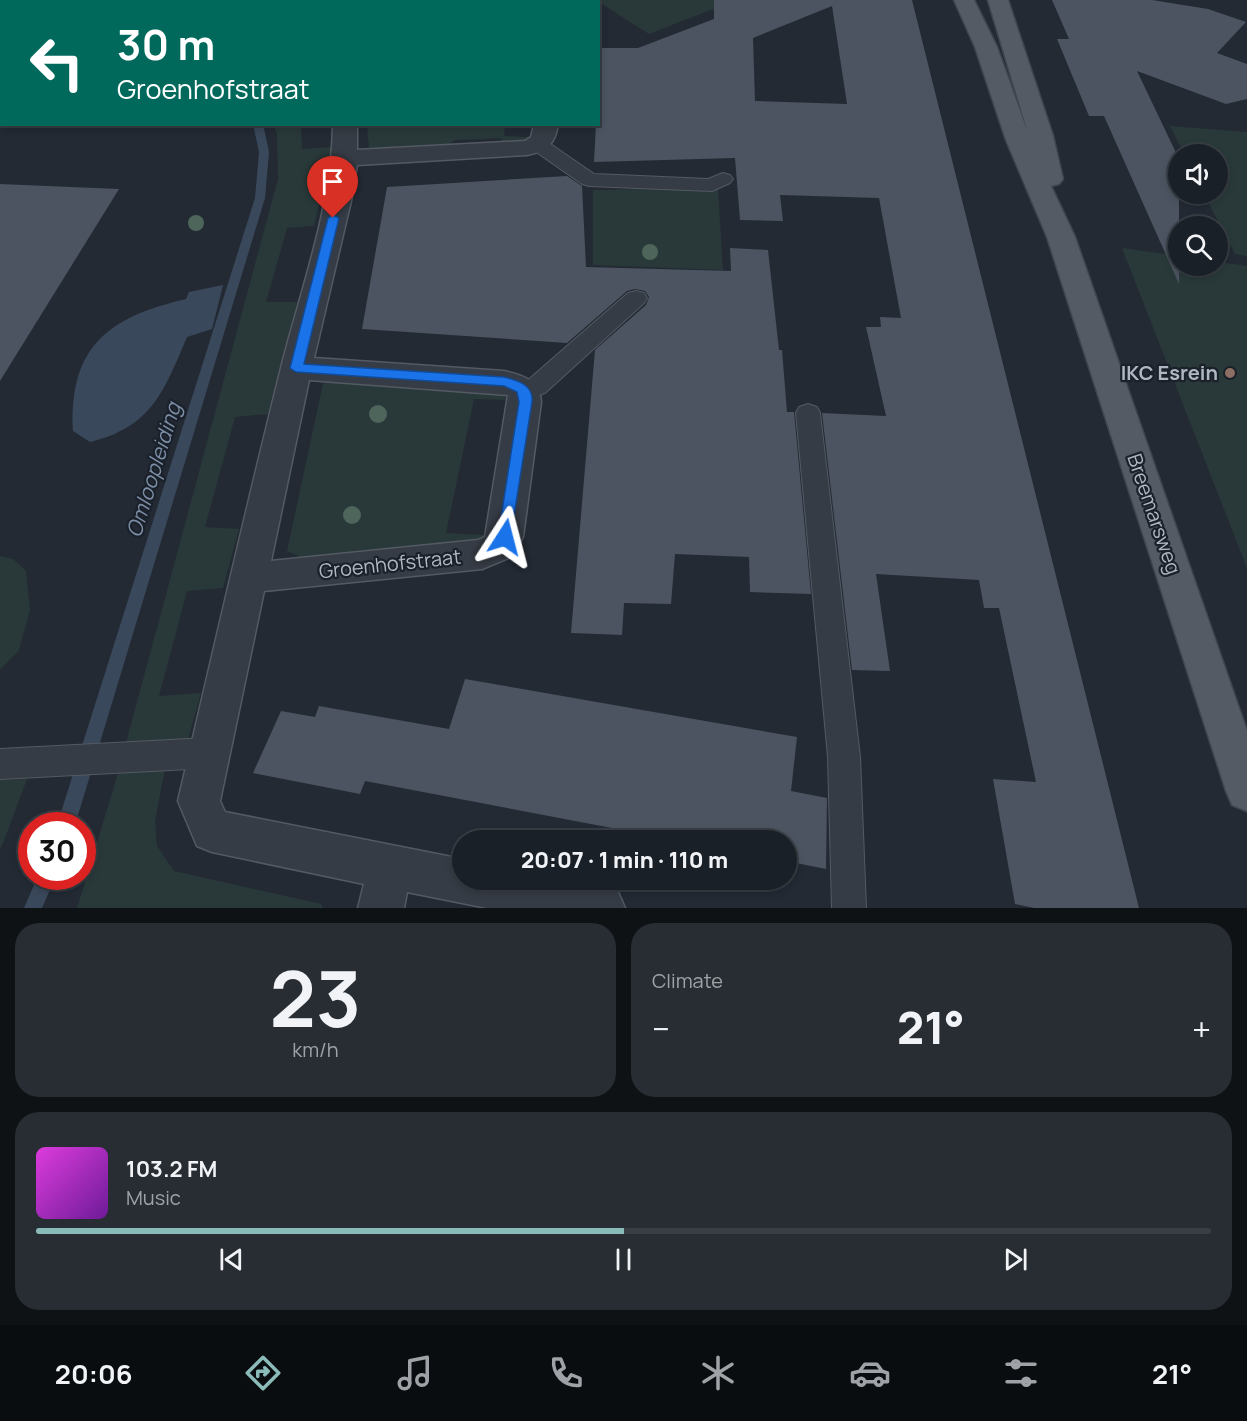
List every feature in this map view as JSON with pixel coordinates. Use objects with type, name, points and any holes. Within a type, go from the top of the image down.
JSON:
[{"type":"main road","name":"Breemarsweg","points":[[964,0],[986,48],[1018,140],[1061,237],[1247,791]]},
{"type":"main road","name":"Breemarsweg","points":[[998,0],[1041,136],[1061,237]]},
{"type":"street","points":[[542,135],[527,148],[345,141],[338,201],[296,368],[199,801],[212,831],[602,908]]},
{"type":"street","points":[[296,368],[504,382],[514,384],[524,392]]},
{"type":"street","name":"Groenhofstraat","points":[[249,578],[482,554],[498,547],[505,537],[525,402],[524,392]]},
{"type":"street","points":[[381,908],[390,867]]},
{"type":"lane","points":[[542,135],[589,180],[712,185],[723,179]]},
{"type":"lane","points":[[524,392],[536,387],[636,298]]},
{"type":"lane","points":[[808,413],[844,757],[849,908]]},
{"type":"lane","points":[[0,764],[208,753]]},
{"type":"shaded area","points":[[600,0],[736,0],[649,34],[600,3]]},
{"type":"shaded area","points":[[274,126],[301,126],[302,149],[333,147],[314,226],[287,228],[266,302],[297,302],[268,414],[235,417],[205,527],[239,529],[223,588],[187,591],[159,696],[201,693],[188,739],[165,768],[155,821],[157,846],[174,871],[321,904],[323,908],[77,908],[82,890],[96,890],[96,846],[116,780],[278,179],[277,135]]},
{"type":"shaded area","points":[[367,126],[505,126],[504,136],[531,137],[528,141],[503,144],[501,138],[455,140],[445,147],[369,149]]},
{"type":"shaded area","points":[[1170,126],[1247,132],[1247,256],[1235,254],[1228,240],[1228,216],[1215,216],[1209,204],[1228,204],[1228,144],[1179,144]]},
{"type":"shaded area","points":[[593,190],[718,190],[723,270],[593,265]]},
{"type":"shaded area","points":[[1122,248],[1168,254],[1168,276],[1228,276],[1228,263],[1247,266],[1247,568]]},
{"type":"shaded area","points":[[331,381],[504,394],[506,400],[474,399],[446,533],[484,535],[485,541],[303,558],[287,551],[323,384]]},
{"type":"shaded area","points":[[0,556],[13,559],[26,571],[30,610],[19,650],[0,670]]},
{"type":"shaded area","points":[[27,779],[3,843],[0,849],[0,780]]},
{"type":"water","points":[[223,285],[212,329],[187,337],[163,390],[142,416],[128,427],[90,442],[73,431],[78,377],[87,357],[99,340],[115,326],[135,315],[186,299],[189,292]]},
{"type":"building","points":[[714,0],[912,0],[1139,908],[1034,908],[1015,904],[993,779],[1036,782],[999,608],[984,608],[979,580],[876,574],[890,671],[852,670],[822,413],[886,416],[866,327],[881,327],[880,317],[901,318],[879,198],[780,195],[783,221],[740,220],[735,158],[594,162],[596,126],[600,126],[600,48],[638,48],[714,19]],"holes":[[[832,6],[847,104],[755,101],[753,38]]]},
{"type":"building","points":[[1052,0],[1152,0],[1208,9],[1246,22],[1217,53],[1247,64],[1247,99],[1226,104],[1137,71],[1172,144],[1168,144],[1168,204],[1179,204],[1179,216],[1168,216],[1168,259],[1104,116],[1089,116],[1057,39],[1069,39]]},
{"type":"building","points":[[567,176],[582,186],[586,267],[731,271],[730,248],[768,250],[779,350],[782,350],[787,412],[794,412],[811,594],[750,592],[749,557],[675,554],[671,604],[624,603],[622,635],[571,633],[595,350],[646,305],[649,297],[645,291],[635,289],[627,291],[567,343],[362,329],[387,187]]},
{"type":"building","points":[[0,184],[119,189],[0,381]]},
{"type":"building","points":[[465,679],[797,737],[791,791],[827,798],[826,869],[797,863],[797,830],[622,830],[365,781],[360,794],[253,773],[281,711],[315,717],[319,706],[449,729]]},
{"type":"waterway","name":"Omloopleiding","points":[[70,812],[260,198],[264,152],[258,126]]},
{"type":"waterway","name":"Omloopleiding","points":[[33,908],[41,890]]},
{"type":"place","name":"IKC Esrein","points":[[1230,373]]},
{"type":"route","points":[[333,218],[296,368],[504,382],[522,389],[526,396],[505,537]]}]
